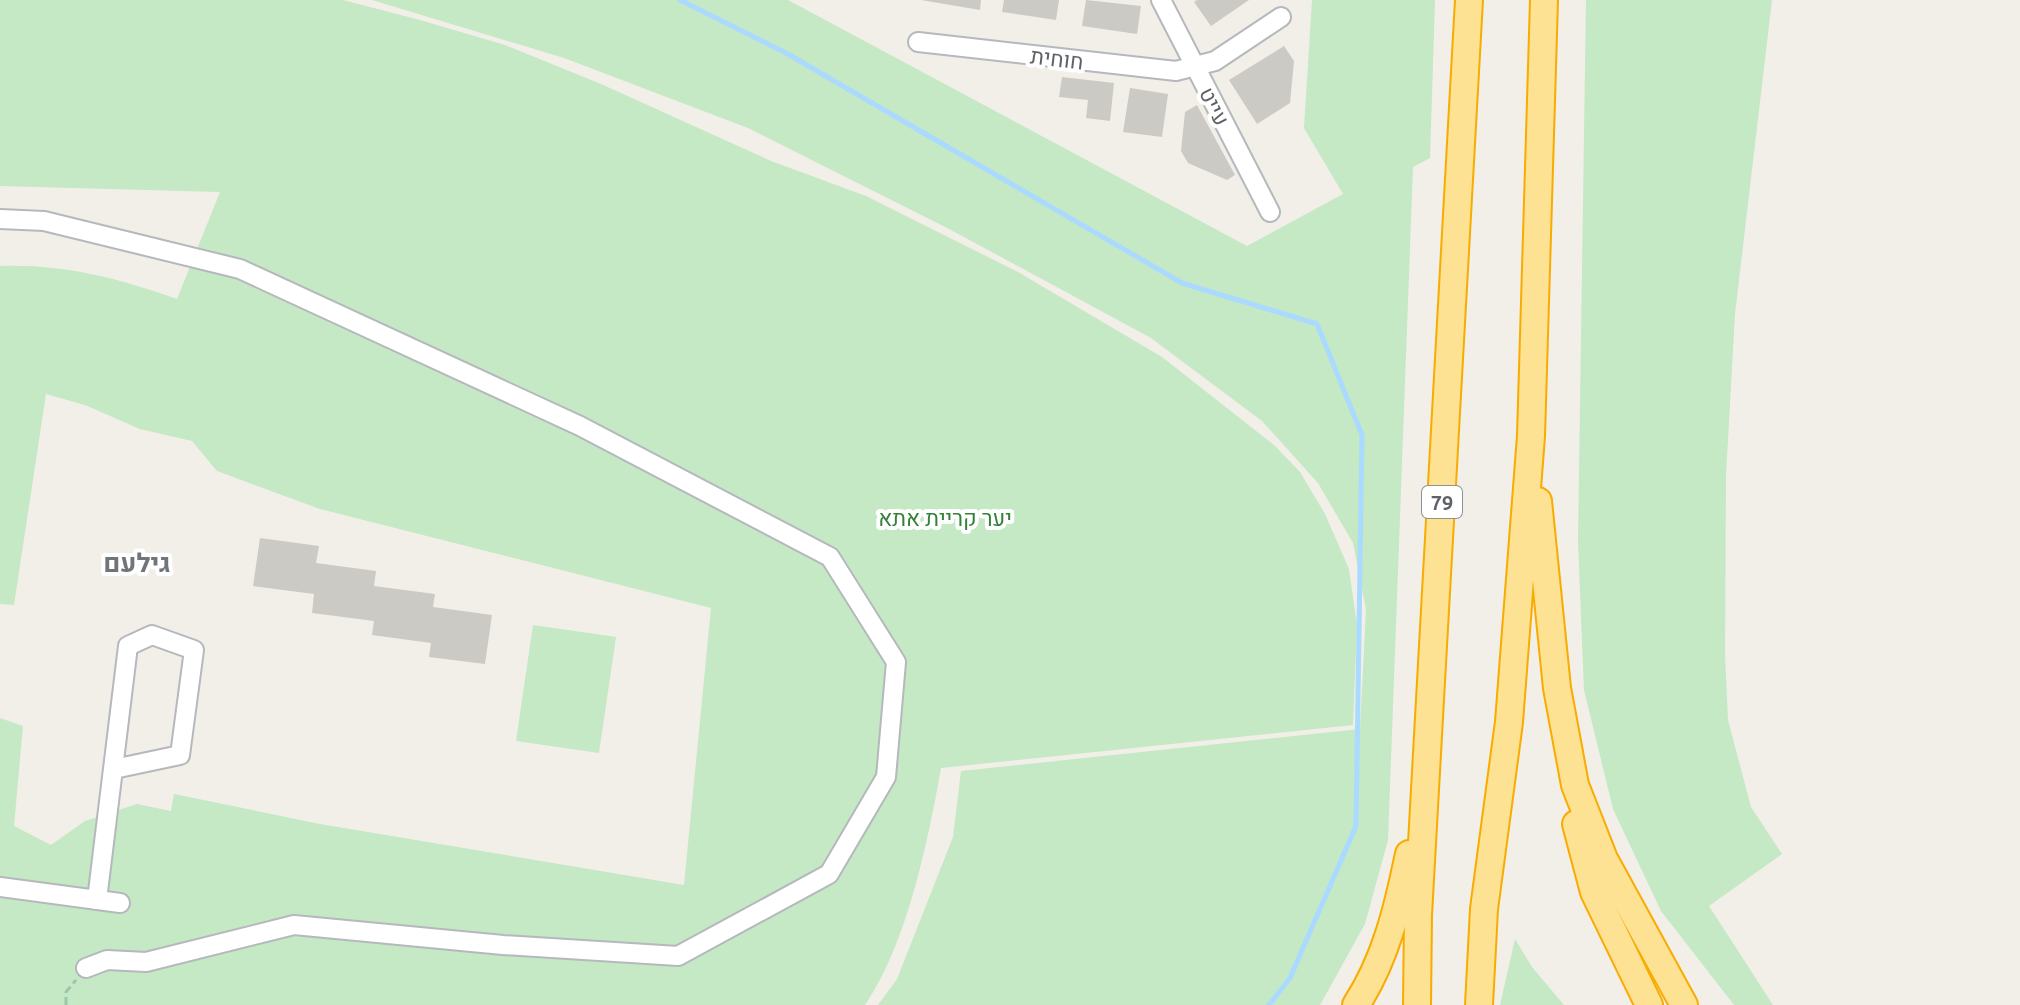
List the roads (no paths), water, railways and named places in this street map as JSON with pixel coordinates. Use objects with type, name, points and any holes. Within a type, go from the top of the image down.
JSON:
[{"type":"highway","name":"79","points":[[1417,1005],[1469,0]]},
{"type":"highway","points":[[1479,1005],[1489,865],[1508,737],[1531,436],[1544,0]]},
{"type":"highway","points":[[1531,436],[1557,688],[1575,785],[1576,832],[1594,892],[1649,1005]]},
{"type":"highway","points":[[1356,1005],[1371,981],[1393,923],[1428,756]]},
{"type":"highway","points":[[1575,785],[1604,859],[1684,1005]]},
{"type":"street","name":"עייט","points":[[1161,0],[1270,212]]},
{"type":"street","name":"חוחית","points":[[918,42],[1166,71],[1195,67],[1227,55],[1281,17]]},
{"type":"street","points":[[0,219],[44,221],[240,269],[580,426],[830,557],[896,662],[886,777],[829,874],[678,956],[503,945],[294,925],[146,962],[107,960],[86,968]]},
{"type":"street","points":[[97,900],[128,646],[152,635],[194,650],[180,755],[114,769]]},
{"type":"street","points":[[0,887],[120,903]]},
{"type":"waterway","points":[[680,0],[786,53],[1182,283],[1317,324],[1362,435],[1356,826],[1290,978],[1269,1005]]},
{"type":"district","name":"גילעם","points":[[137,562]]},
{"type":"park label","name":"יער קריית אתא","points":[[945,517]]}]
